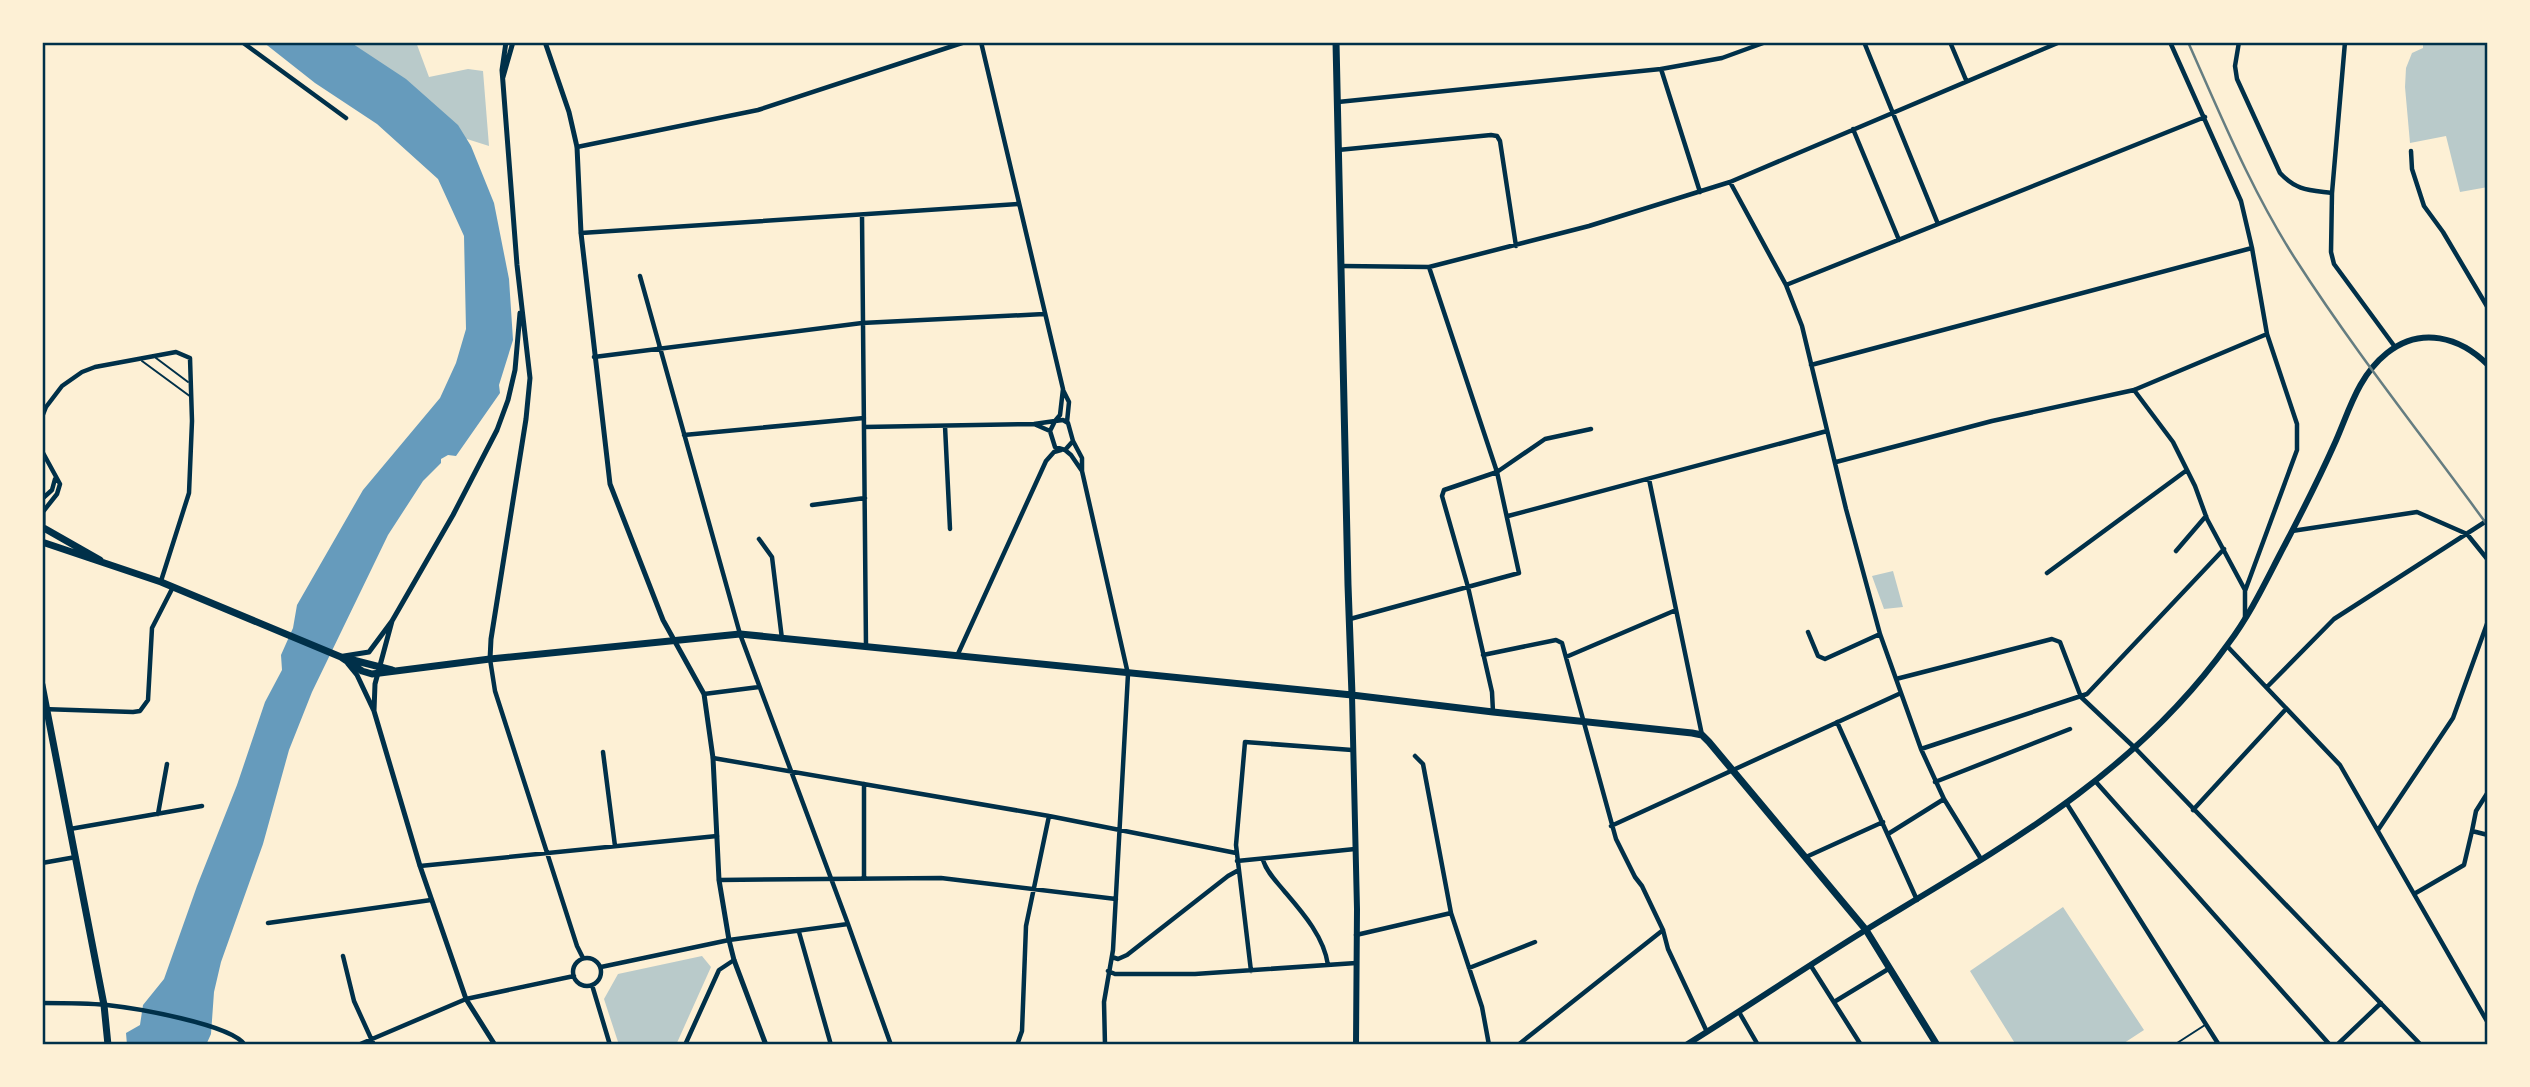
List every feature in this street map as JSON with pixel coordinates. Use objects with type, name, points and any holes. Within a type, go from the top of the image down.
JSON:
[{"type":"main road","points":[[1336,42],[1352,695],[1356,1045]]},
{"type":"main road","points":[[1686,1045],[2067,804],[2135,748],[2179,705],[2245,620],[2336,442],[2353,397],[2360,384],[2385,355],[2395,347],[2427,337],[2448,339],[2471,350],[2488,365]]},
{"type":"main road","points":[[42,513],[42,527],[100,560],[174,586],[341,657],[379,670],[740,634],[1352,695],[1702,735],[1866,930],[1937,1045]]},
{"type":"main road","points":[[42,541],[94,561],[100,560]]},
{"type":"main road","points":[[42,685],[44,709],[104,1005],[108,1045]]},
{"type":"street","points":[[243,42],[346,118]]},
{"type":"street","points":[[506,42],[503,77],[520,303],[530,379],[490,659],[495,691],[583,958]]},
{"type":"street","points":[[503,77],[513,42]]},
{"type":"street","points":[[545,42],[569,111],[577,147],[581,233],[610,484],[673,640],[700,682],[704,694],[713,758],[719,880],[729,940],[766,1045]]},
{"type":"street","points":[[577,147],[758,110],[965,42]]},
{"type":"street","points":[[981,42],[1044,314],[1063,389],[1069,402],[1067,422],[1082,458],[1082,471],[1128,674],[1112,957],[1104,1002],[1105,1045],[1088,1045]]},
{"type":"street","points":[[1337,102],[1661,69],[1722,58],[1766,42]]},
{"type":"street","points":[[1864,42],[1938,224]]},
{"type":"street","points":[[1950,42],[1966,80]]},
{"type":"street","points":[[2170,42],[2241,201],[2267,334],[2297,424],[2297,450],[2245,591],[2245,620]]},
{"type":"street","points":[[2239,42],[2235,66],[2237,79],[2280,173],[2290,184],[2304,190],[2332,193]]},
{"type":"street","points":[[2345,42],[2332,193],[2331,252],[2334,264],[2395,347]]},
{"type":"street","points":[[1341,267],[1429,267],[1516,246],[1700,192],[1730,182],[2057,43]]},
{"type":"street","points":[[1661,69],[1700,192]]},
{"type":"street","points":[[1786,285],[2205,117]]},
{"type":"street","points":[[1853,129],[1899,240]]},
{"type":"street","points":[[1338,150],[1497,136],[1500,141],[1516,246]]},
{"type":"street","points":[[2411,151],[2412,169],[2424,206],[2443,232],[2488,308]]},
{"type":"street","points":[[1730,182],[1786,285],[1802,326],[1846,509],[1880,635],[1921,749],[1944,799],[1981,859]]},
{"type":"street","points":[[581,233],[1019,204]]},
{"type":"street","points":[[862,215],[866,648]]},
{"type":"street","points":[[1811,365],[2252,248]]},
{"type":"street","points":[[1349,620],[1519,573],[1497,472],[1429,267]]},
{"type":"street","points":[[640,276],[740,634],[891,1045]]},
{"type":"street","points":[[2481,295],[2488,291]]},
{"type":"street","points":[[341,657],[369,652],[392,621],[453,515],[497,430],[515,370],[520,303]]},
{"type":"street","points":[[594,357],[862,323],[1044,314]]},
{"type":"street","points":[[1836,462],[1950,432],[2134,390],[2267,334]]},
{"type":"street","points":[[42,417],[62,386],[82,372],[95,367],[176,352],[190,358],[192,398],[189,492],[161,582]]},
{"type":"street","points":[[1063,389],[1062,409],[1050,431],[1052,443],[1071,455],[1082,471]]},
{"type":"street","points":[[2134,390],[2173,442],[2206,516],[2245,591]]},
{"type":"street","points":[[684,435],[864,418]]},
{"type":"street","points":[[864,427],[1067,422]]},
{"type":"street","points":[[1034,424],[1050,431]]},
{"type":"street","points":[[945,426],[950,530]]},
{"type":"street","points":[[1493,712],[1492,692],[1468,587],[1442,496],[1444,490],[1497,472],[1545,439],[1591,429]]},
{"type":"street","points":[[1508,516],[1827,431]]},
{"type":"street","points":[[956,657],[1046,461],[1054,452],[1063,450],[1073,441]]},
{"type":"street","points":[[42,451],[60,487],[42,513]]},
{"type":"street","points":[[2047,573],[2187,470]]},
{"type":"street","points":[[42,499],[52,490],[55,479]]},
{"type":"street","points":[[1649,479],[1702,735]]},
{"type":"street","points":[[813,505],[865,498]]},
{"type":"street","points":[[2292,531],[2417,512],[2467,534],[2488,560]]},
{"type":"street","points":[[2176,551],[2206,516]]},
{"type":"street","points":[[2267,687],[2334,619],[2488,520]]},
{"type":"street","points":[[759,539],[772,556],[782,639]]},
{"type":"street","points":[[1921,749],[2087,694],[2224,549]]},
{"type":"street","points":[[44,709],[139,710],[148,700],[152,628],[174,586]]},
{"type":"street","points":[[1566,657],[1676,610]]},
{"type":"street","points":[[374,711],[373,696],[392,621]]},
{"type":"street","points":[[2378,830],[2453,718],[2488,621]]},
{"type":"street","points":[[1808,632],[1818,656],[1825,659],[1880,635]]},
{"type":"street","points":[[1896,680],[2052,639],[2060,642],[2081,697],[2135,748],[2421,1045]]},
{"type":"street","points":[[1483,655],[1556,640],[1562,643],[1611,826],[1628,865],[1642,886],[1663,930],[1668,949],[1707,1032]]},
{"type":"street","points":[[2227,646],[2340,765],[2488,1023]]},
{"type":"street","points":[[341,657],[357,675],[374,711],[420,866],[466,999],[495,1045]]},
{"type":"street","points":[[704,694],[759,687]]},
{"type":"street","points":[[1611,826],[1901,693]]},
{"type":"street","points":[[2193,810],[2286,709]]},
{"type":"street","points":[[1837,722],[1917,900]]},
{"type":"street","points":[[1935,782],[2070,729]]},
{"type":"street","points":[[1251,971],[1236,853],[1245,742],[1352,750]]},
{"type":"street","points":[[603,752],[615,846]]},
{"type":"street","points":[[1415,757],[1423,764],[1451,913],[1482,1007],[1489,1045]]},
{"type":"street","points":[[713,758],[1236,853]]},
{"type":"street","points":[[158,814],[167,764]]},
{"type":"street","points":[[2096,782],[2330,1045]]},
{"type":"street","points":[[864,785],[864,878]]},
{"type":"street","points":[[2414,894],[2464,865],[2476,811],[2488,792]]},
{"type":"street","points":[[1888,834],[1944,799]]},
{"type":"street","points":[[2067,804],[2219,1045]]},
{"type":"street","points":[[70,830],[202,806]]},
{"type":"street","points":[[1049,817],[1026,926],[1022,1031],[1017,1044],[1052,1045]]},
{"type":"street","points":[[1805,857],[1883,822]]},
{"type":"street","points":[[2472,831],[2488,835]]},
{"type":"street","points":[[420,866],[717,836]]},
{"type":"street","points":[[1237,861],[1354,849]]},
{"type":"street","points":[[42,863],[76,857]]},
{"type":"street","points":[[1263,860],[1269,873],[1301,911],[1322,942],[1328,965]]},
{"type":"street","points":[[1112,957],[1118,959],[1127,956],[1237,871]]},
{"type":"street","points":[[719,880],[941,878],[1116,899]]},
{"type":"street","points":[[268,923],[431,900]]},
{"type":"street","points":[[1355,935],[1451,913]]},
{"type":"street","points":[[601,967],[729,940],[848,924]]},
{"type":"street","points":[[1518,1045],[1663,930]]},
{"type":"street","points":[[799,932],[831,1045]]},
{"type":"street","points":[[1469,968],[1535,942]]},
{"type":"street","points":[[343,956],[354,1001],[372,1042]]},
{"type":"street","points":[[583,958],[592,958],[601,967],[601,976],[592,985],[583,985],[574,976],[576,963],[583,958]]},
{"type":"street","points":[[685,1045],[719,970],[734,960]]},
{"type":"street","points":[[1108,971],[1115,974],[1195,974],[1356,963]]},
{"type":"street","points":[[1811,966],[1861,1045]]},
{"type":"street","points":[[1834,1002],[1890,967]]},
{"type":"street","points":[[358,1045],[372,1042],[466,999],[574,976]]},
{"type":"street","points":[[592,985],[610,1045]]},
{"type":"street","points":[[42,1003],[133,1009],[215,1027],[240,1038],[245,1045]]},
{"type":"street","points":[[2337,1045],[2381,1003]]},
{"type":"street","points":[[1739,1013],[1758,1045]]},
{"type":"lane","points":[[153,356],[192,385]]},
{"type":"lane","points":[[138,358],[192,398]]},
{"type":"lane","points":[[2174,1045],[2206,1025]]},
{"type":"shaded area","points":[[348,42],[416,42],[429,77],[468,69],[483,71],[489,146],[426,126]]},
{"type":"shaded area","points":[[2423,42],[2488,42],[2488,187],[2460,192],[2446,136],[2410,143],[2406,68],[2412,53],[2423,48]]},
{"type":"shaded area","points":[[1893,571],[1903,607],[1884,609],[1872,576]]},
{"type":"shaded area","points":[[2063,907],[2144,1030],[2121,1045],[2016,1045],[1970,971]]},
{"type":"shaded area","points":[[702,956],[711,967],[676,1045],[619,1045],[604,999],[618,974]]},
{"type":"water","points":[[263,42],[350,42],[406,79],[458,125],[471,146],[494,203],[509,279],[513,340],[499,385],[500,393],[456,456],[448,455],[441,459],[441,463],[423,481],[388,535],[312,692],[289,750],[263,844],[221,962],[214,992],[211,1034],[206,1045],[127,1045],[126,1033],[140,1025],[143,1005],[164,979],[237,785],[265,702],[282,670],[281,655],[293,628],[297,605],[363,490],[440,398],[456,363],[466,329],[464,236],[438,179],[377,124],[315,83]]},
{"type":"railway","points":[[2188,42],[2251,181],[2296,260],[2366,361],[2488,526]]}]
